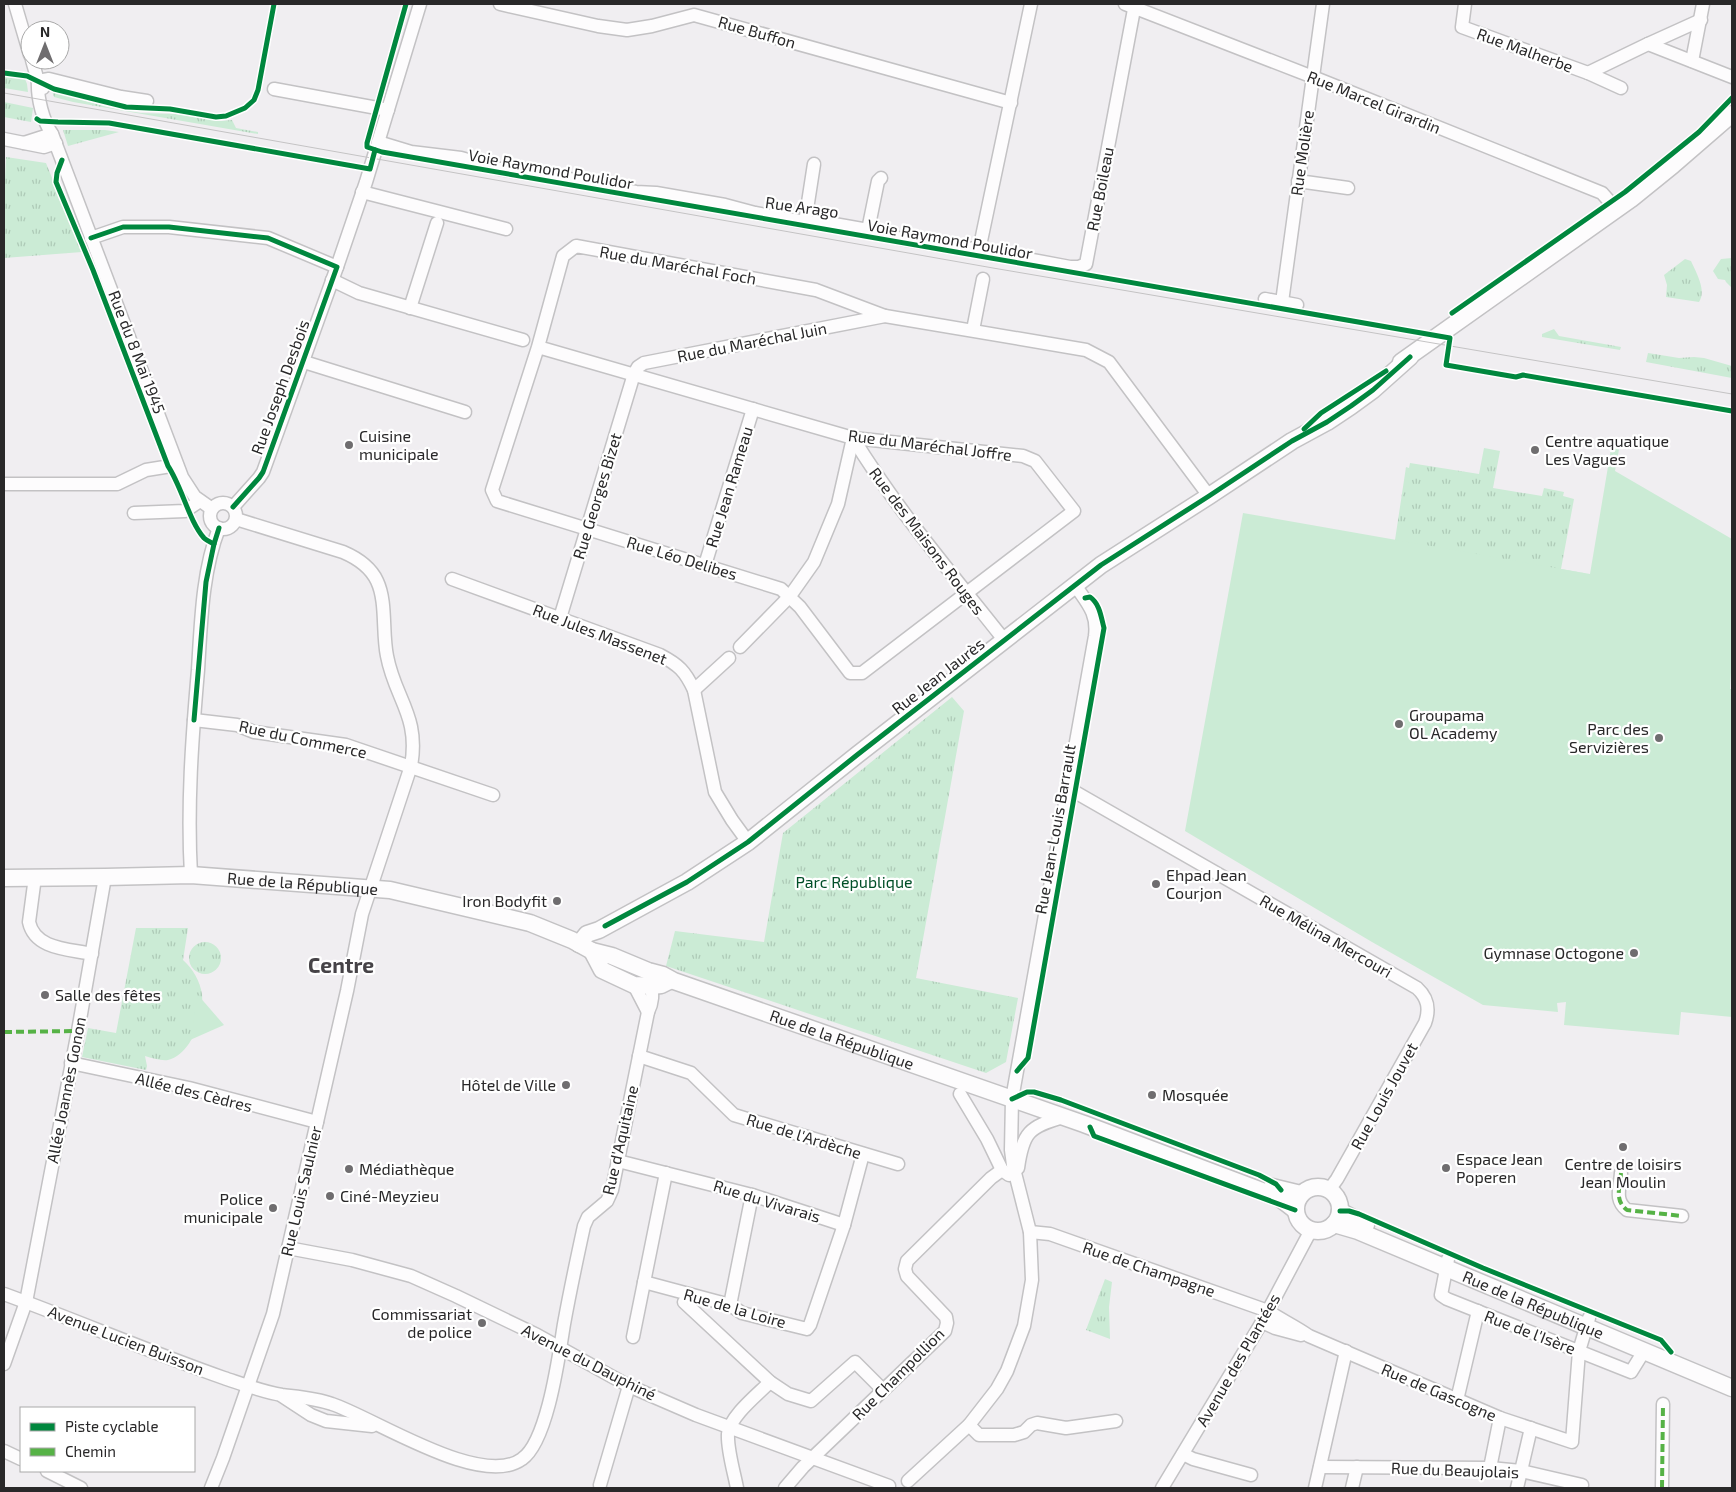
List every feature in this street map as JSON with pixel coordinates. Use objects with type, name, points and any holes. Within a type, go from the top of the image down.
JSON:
[{"type":"main road","name":"Rue Jean Jaurès","points":[[585,947],[598,938],[599,930],[687,882],[748,842],[857,754],[1005,641],[1100,565],[1292,441],[1321,413],[1366,382],[1410,356],[1616,209],[1673,165],[1732,114]]},
{"type":"main road","name":"Rue de la République","points":[[4,878],[191,875],[371,888],[390,890],[530,923],[585,947],[612,956],[661,985],[671,980],[1063,1117],[1278,1197],[1298,1202]]},
{"type":"main road","points":[[585,947],[603,971]]},
{"type":"main road","points":[[603,971],[604,962],[612,956]]},
{"type":"main road","name":"Rue de la République","points":[[603,971],[634,985],[650,979]]},
{"type":"main road","name":"Rue de la République","points":[[1012,1099],[1078,1113],[1281,1190],[1298,1202]]},
{"type":"main road","points":[[1314,1187],[1329,1190],[1338,1199],[1337,1218],[1323,1231],[1311,1230],[1300,1222],[1298,1202],[1314,1187]]},
{"type":"main road","name":"Rue de la République","points":[[1337,1218],[1358,1231],[1447,1264],[1587,1322],[1732,1378]]},
{"type":"main road","name":"Rue de la République","points":[[1587,1322],[1644,1351],[1732,1388]]},
{"type":"street","points":[[15,4],[20,21]]},
{"type":"street","name":"Rue Joseph Desbois","points":[[234,513],[263,472],[337,268],[420,4]]},
{"type":"street","name":"Rue Buffon","points":[[500,4],[598,26],[627,30],[652,26],[695,9],[1011,103]]},
{"type":"street","points":[[977,248],[981,241],[1031,4]]},
{"type":"street","name":"Rue Molière","points":[[1282,302],[1323,4]]},
{"type":"street","name":"Rue Malherbe","points":[[1465,4],[1462,27],[1588,73],[1621,88]]},
{"type":"street","points":[[1692,61],[1703,4]]},
{"type":"street","name":"Rue Marcel Girardin","points":[[1132,5],[1602,193],[1616,209]]},
{"type":"street","name":"Rue Boileau","points":[[977,248],[1070,267],[1086,264],[1132,5]]},
{"type":"street","name":"Rue Malherbe","points":[[1588,73],[1701,20]]},
{"type":"street","points":[[1648,44],[1732,76]]},
{"type":"street","name":"Rue du 8 Mai 1945","points":[[35,70],[47,126],[54,139],[177,464],[188,488],[200,501],[212,509]]},
{"type":"street","points":[[38,82],[50,80],[120,97],[147,101]]},
{"type":"street","points":[[274,89],[388,110]]},
{"type":"street","points":[[4,139],[44,147],[54,139]]},
{"type":"street","name":"Rue Arago","points":[[378,142],[411,152],[461,158],[531,174],[561,176],[606,187],[656,193],[725,205],[755,213],[804,222],[834,224],[902,239],[967,250],[977,248]]},
{"type":"street","points":[[24,143],[43,154],[62,160]]},
{"type":"street","points":[[804,222],[814,164]]},
{"type":"street","points":[[868,230],[878,181],[881,178]]},
{"type":"street","points":[[1298,181],[1348,188]]},
{"type":"street","points":[[362,192],[506,229]]},
{"type":"street","points":[[410,308],[437,223]]},
{"type":"street","points":[[91,238],[123,227],[169,227],[268,238],[337,268]]},
{"type":"street","name":"Rue du Maréchal Foch","points":[[538,346],[563,256],[576,246],[816,290],[885,316]]},
{"type":"street","points":[[974,330],[983,279]]},
{"type":"street","points":[[332,280],[359,293],[523,340]]},
{"type":"street","points":[[1265,299],[1297,305]]},
{"type":"street","name":"Rue du Maréchal Juin","points":[[634,374],[638,367],[644,363],[885,316],[1086,350],[1108,362],[1209,496]]},
{"type":"street","points":[[538,346],[634,374]]},
{"type":"street","name":"Rue Léo Delibes","points":[[538,346],[492,490],[497,501],[781,589],[790,596],[850,673],[862,673],[966,593]]},
{"type":"street","points":[[302,361],[465,412]]},
{"type":"street","name":"Rue du Maréchal Joffre","points":[[634,374],[854,438],[1023,456],[1034,461],[1074,511],[966,593]]},
{"type":"street","name":"Rue Georges Bizet","points":[[560,618],[634,374]]},
{"type":"street","name":"Rue Jean Rameau","points":[[705,565],[752,409]]},
{"type":"street","points":[[740,647],[790,596],[814,562],[838,504],[854,438]]},
{"type":"street","name":"Rue des Maisons Rouges","points":[[854,438],[872,470],[1005,641]]},
{"type":"street","points":[[4,484],[118,484],[146,470],[177,464]]},
{"type":"street","points":[[134,513],[185,511],[200,501]]},
{"type":"street","points":[[222,503],[226,503],[234,513],[234,523],[227,528],[219,528],[212,522],[212,509],[222,503]]},
{"type":"street","name":"Rue Louis Saulnier","points":[[211,1488],[273,1314],[347,991],[362,914],[411,766],[414,741],[412,726],[387,659],[384,642],[383,604],[380,590],[376,579],[366,566],[354,557],[234,513]]},
{"type":"street","points":[[191,875],[189,801],[194,720],[206,582],[219,528]]},
{"type":"street","name":"Rue Jules Massenet","points":[[452,579],[660,655],[677,664],[687,676],[694,690],[715,792],[748,842]]},
{"type":"street","name":"Rue Jean-Louis Barrault","points":[[909,1485],[969,1425],[998,1389],[1024,1326],[1032,1280],[1030,1232],[1013,1166],[1011,1150],[1012,1099],[1096,627],[1093,612],[1075,585]]},
{"type":"street","points":[[694,690],[728,658]]},
{"type":"street","name":"Rue du Commerce","points":[[194,720],[237,726],[254,732],[346,745],[493,795]]},
{"type":"street","name":"Rue Mélina Mercouri","points":[[1068,788],[1417,988],[1425,999]]},
{"type":"street","name":"Allée Joannès Gonon","points":[[4,1364],[26,1302],[105,877]]},
{"type":"street","points":[[35,878],[29,922],[30,928],[44,944],[92,954]]},
{"type":"street","name":"Rue d'Aquitaine","points":[[248,1385],[280,1395],[306,1397],[332,1404],[445,1455],[472,1463],[494,1466],[511,1464],[523,1459],[536,1442],[546,1410],[561,1348],[584,1226],[588,1217],[607,1201],[612,1190],[648,1012],[652,1002],[650,979]]},
{"type":"street","points":[[634,985],[648,1012]]},
{"type":"street","name":"Rue Louis Jouvet","points":[[1329,1190],[1425,1023],[1428,1015],[1425,999]]},
{"type":"street","name":"Rue de l'Ardèche","points":[[639,1056],[691,1073],[734,1115],[898,1164]]},
{"type":"street","name":"Allée des Cèdres","points":[[71,1064],[189,1088],[317,1122]]},
{"type":"street","points":[[960,1094],[987,1139],[1002,1170],[1017,1181],[1021,1146],[1032,1129],[1042,1123],[1063,1117]]},
{"type":"street","points":[[844,1225],[863,1154]]},
{"type":"street","name":"Rue du Vivarais","points":[[618,1161],[752,1195],[844,1225]]},
{"type":"street","name":"Rue Champollion","points":[[785,1488],[811,1458],[945,1331],[946,1316],[907,1276],[905,1268],[907,1260],[991,1178],[1002,1170]]},
{"type":"street","points":[[633,1337],[666,1173]]},
{"type":"street","points":[[1621,1173],[1618,1198],[1620,1205],[1627,1210],[1682,1216]]},
{"type":"street","points":[[730,1305],[752,1195]]},
{"type":"street","name":"Rue de la Loire","points":[[644,1282],[730,1305],[742,1313],[807,1329],[844,1225]]},
{"type":"street","name":"Avenue des Plantées","points":[[1162,1488],[1265,1317],[1311,1230]]},
{"type":"street","name":"Rue de Champagne","points":[[1030,1232],[1050,1234],[1265,1317]]},
{"type":"street","name":"Avenue du Dauphiné","points":[[288,1248],[352,1260],[411,1276],[537,1334],[628,1386],[696,1415],[889,1487]]},
{"type":"street","name":"Rue de l'Isère","points":[[1447,1264],[1441,1295],[1448,1299],[1631,1372],[1644,1351]]},
{"type":"street","name":"Avenue Lucien Buisson","points":[[4,1294],[224,1378],[248,1385]]},
{"type":"street","points":[[684,1302],[770,1382],[788,1394],[811,1401],[855,1362],[883,1390]]},
{"type":"street","points":[[1457,1400],[1478,1311]]},
{"type":"street","name":"Rue de Gascogne","points":[[1265,1317],[1280,1319],[1295,1326],[1309,1336],[1500,1418],[1572,1442],[1579,1351]]},
{"type":"street","points":[[1579,1351],[1587,1322]]},
{"type":"street","points":[[1315,1488],[1346,1351]]},
{"type":"street","points":[[737,1488],[728,1441],[730,1427],[735,1418],[770,1382]]},
{"type":"street","points":[[600,1485],[628,1386]]},
{"type":"street","name":"Rue d'Aquitaine","points":[[280,1395],[311,1415],[326,1421],[380,1427]]},
{"type":"street","points":[[1662,1488],[1663,1404]]},
{"type":"street","points":[[1490,1468],[1500,1418]]},
{"type":"street","points":[[969,1425],[979,1434],[1014,1435],[1024,1432],[1031,1425],[1038,1423],[1066,1428],[1116,1421]]},
{"type":"street","points":[[1517,1488],[1531,1428]]},
{"type":"street","points":[[4,1451],[20,1459]]},
{"type":"street","points":[[1183,1454],[1193,1460],[1251,1475]]},
{"type":"street","name":"Rue du Beaujolais","points":[[1320,1467],[1490,1468],[1521,1471],[1582,1485]]},
{"type":"street","points":[[1352,1488],[1357,1467]]},
{"type":"street","points":[[49,1472],[80,1488]]},
{"type":"street","points":[[889,1487],[894,1479],[897,1478],[905,1479],[909,1485]]},
{"type":"green space","points":[[4,75],[25,79],[28,92],[4,88]]},
{"type":"green space","points":[[52,91],[107,107],[141,113],[176,114],[221,121],[232,120],[236,128],[258,132],[258,134],[73,102],[54,97]]},
{"type":"green space","points":[[4,102],[33,108],[31,122],[4,117]]},
{"type":"green space","points":[[63,130],[105,130],[119,132],[68,146]]},
{"type":"green space","points":[[6,157],[46,163],[82,252],[4,258]]},
{"type":"green space","points":[[1732,258],[1732,288],[1725,280],[1718,279],[1713,271],[1721,259]]},
{"type":"green space","points":[[1685,259],[1691,261],[1700,282],[1702,292],[1699,302],[1666,297],[1667,285],[1664,275]]},
{"type":"green space","points":[[1554,329],[1559,336],[1621,347],[1620,350],[1542,337],[1542,334]]},
{"type":"green space","points":[[1648,353],[1679,358],[1704,358],[1732,366],[1732,378],[1646,362]]},
{"type":"green space","name":"Groupama OL Academy","points":[[1612,443],[1620,444],[1615,471],[1732,539],[1732,655],[1730,689],[1732,689],[1732,1017],[1681,1012],[1679,1035],[1564,1025],[1566,1002],[1557,1003],[1558,1012],[1483,1005],[1372,942],[1185,831],[1243,513],[1590,574]]},
{"type":"green space","points":[[1484,448],[1500,451],[1493,488],[1542,496],[1544,488],[1564,492],[1563,496],[1574,499],[1561,569],[1589,574],[1392,545],[1392,540],[1395,540],[1406,467],[1409,468],[1410,463],[1479,474]]},
{"type":"green space","name":"Parc République","points":[[952,697],[964,711],[916,978],[1018,998],[1006,1062],[986,1073],[666,966],[675,931],[764,942],[783,833]]},
{"type":"green space","points":[[136,928],[188,928],[183,960],[190,967],[200,984],[202,994],[201,1013],[190,1042],[184,1050],[168,1060],[159,1060],[145,1056],[146,1070],[82,1057],[88,1028],[116,1033]]},
{"type":"green space","points":[[205,942],[216,947],[221,958],[216,969],[205,974],[194,969],[189,958],[194,947]]},
{"type":"green space","points":[[198,995],[224,1025],[190,1040]]},
{"type":"green space","points":[[1105,1279],[1112,1282],[1109,1307],[1110,1339],[1086,1330]]},
{"type":"tram line","points":[[4,93],[993,268],[1732,394]]},
{"type":"marked path","points":[[4,1032],[78,1031]]},
{"type":"marked path","points":[[1621,1173],[1619,1198],[1627,1210],[1682,1216]]},
{"type":"marked path","points":[[1662,1488],[1663,1404]]},
{"type":"cycle path","points":[[4,73],[27,76],[54,89],[126,107],[170,109],[216,117],[226,116],[245,108],[254,100],[258,90],[274,4]]},
{"type":"cycle path","name":"Voie Raymond Poulidor","points":[[406,4],[367,143],[367,147],[382,152],[1450,338],[1446,365],[1516,377],[1523,375],[1732,411]]},
{"type":"cycle path","points":[[1452,313],[1625,192],[1699,132],[1732,98]]},
{"type":"cycle path","points":[[37,119],[40,121],[109,123],[370,169],[375,150]]},
{"type":"cycle path","points":[[62,160],[56,182],[93,270],[168,466],[194,523],[205,539],[214,544]]},
{"type":"cycle path","points":[[91,238],[123,227],[169,227],[268,238],[337,267],[263,472],[233,507]]},
{"type":"cycle path","points":[[605,926],[687,882],[748,842],[1101,565],[1292,441],[1327,422],[1351,406],[1373,390],[1410,357]]},
{"type":"cycle path","points":[[1304,429],[1321,413],[1386,371]]},
{"type":"cycle path","points":[[194,720],[206,582],[219,528]]},
{"type":"cycle path","points":[[1017,1071],[1028,1058],[1104,628],[1096,603],[1090,597],[1085,598]]},
{"type":"cycle path","points":[[1012,1099],[1027,1092],[1034,1092],[1061,1100],[1259,1175],[1276,1184],[1281,1190]]},
{"type":"cycle path","points":[[1090,1127],[1094,1136],[1295,1210]]},
{"type":"cycle path","points":[[1340,1211],[1359,1214],[1483,1268],[1661,1340],[1671,1352]]},
{"type":"place","name":"Cuisine municipale","points":[[349,445]]},
{"type":"place","name":"Centre aquatique Les Vagues","points":[[1535,450]]},
{"type":"place","name":"Groupama OL Academy","points":[[1399,724]]},
{"type":"place","name":"Parc des Servizières","points":[[1659,738]]},
{"type":"place","name":"Ehpad Jean Courjon","points":[[1156,884]]},
{"type":"place","name":"Iron Bodyfit","points":[[557,901]]},
{"type":"place","name":"Gymnase Octogone","points":[[1634,953]]},
{"type":"place","name":"Salle des fêtes","points":[[45,995]]},
{"type":"place","name":"Hôtel de Ville","points":[[566,1085]]},
{"type":"place","name":"Mosquée","points":[[1152,1095]]},
{"type":"place","name":"Centre de loisirs Jean Moulin","points":[[1623,1147]]},
{"type":"place","name":"Espace Jean Poperen","points":[[1446,1168]]},
{"type":"place","name":"Médiathèque","points":[[349,1169]]},
{"type":"place","name":"Ciné-Meyzieu","points":[[330,1196]]},
{"type":"place","name":"Police municipale","points":[[273,1208]]},
{"type":"place","name":"Commissariat de police","points":[[482,1323]]},
{"type":"district","name":"Centre","points":[[341,966]]}]
